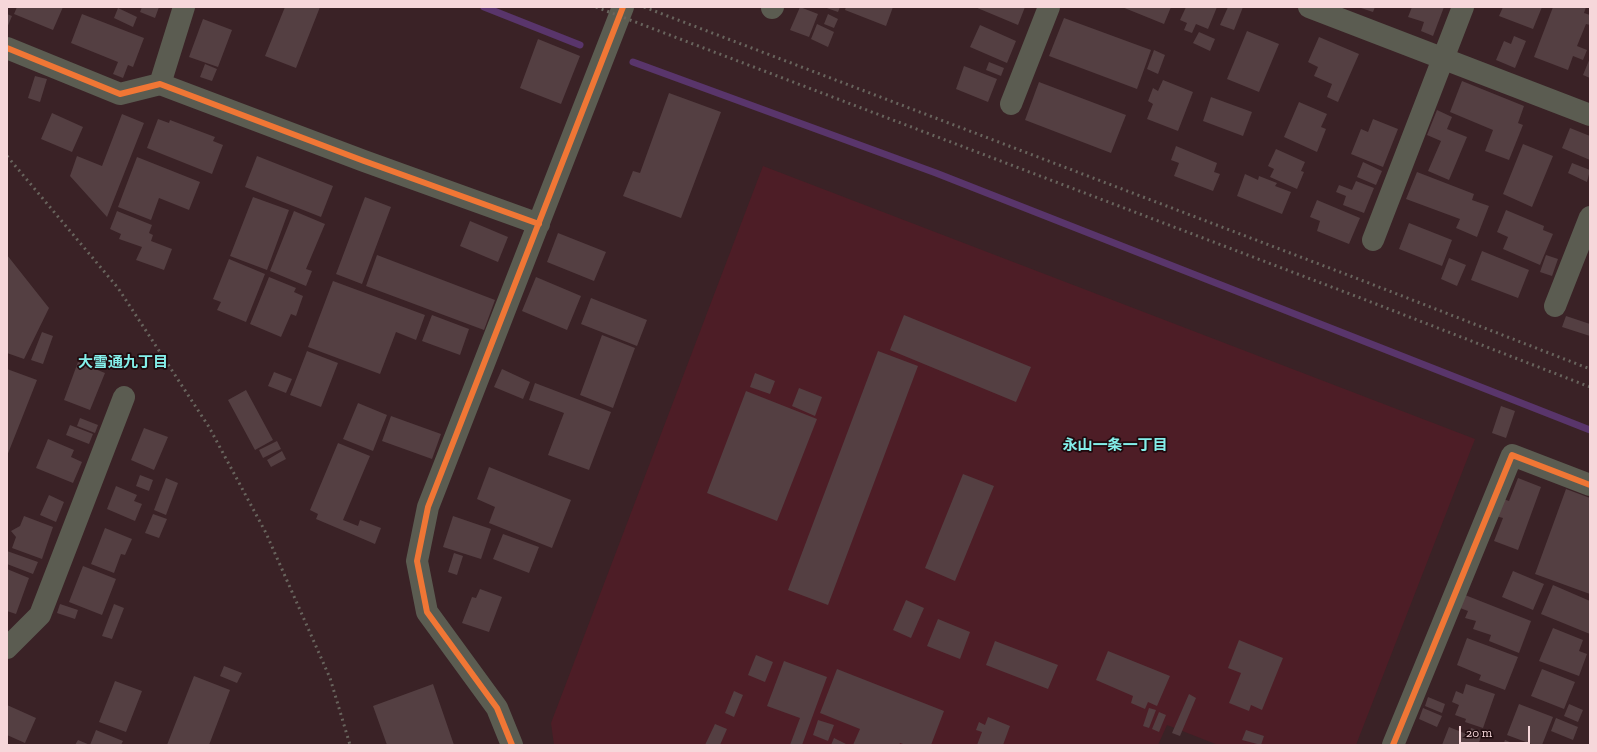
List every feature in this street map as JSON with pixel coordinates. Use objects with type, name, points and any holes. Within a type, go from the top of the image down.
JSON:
[{"type":"street","points":[[160,84],[184,7]]},
{"type":"street","points":[[512,745],[497,708],[427,612],[417,561],[428,507],[623,7]]},
{"type":"street","points":[[1011,104],[1049,7]]},
{"type":"street","points":[[1309,7],[1590,115]]},
{"type":"street","points":[[1373,240],[1463,7]]},
{"type":"street","points":[[7,48],[120,94],[160,84],[364,161],[539,224]]},
{"type":"street","points":[[1555,306],[1590,217]]},
{"type":"street","points":[[7,648],[40,615],[124,397]]},
{"type":"street","points":[[1393,745],[1512,455],[1590,485]]},
{"type":"shaded area","points":[[763,166],[1475,439],[1356,745],[1218,745],[1167,725],[1158,745],[554,745],[551,723]]},
{"type":"building","points":[[17,7],[63,7],[53,30],[14,14]]},
{"type":"building","points":[[142,7],[159,7],[155,18],[140,12]]},
{"type":"building","points":[[285,7],[320,7],[296,68],[265,56]]},
{"type":"building","points":[[800,7],[818,14],[809,37],[790,30]]},
{"type":"building","points":[[824,7],[840,7],[838,12]]},
{"type":"building","points":[[846,7],[893,7],[886,26],[845,10]]},
{"type":"building","points":[[975,7],[1025,7],[1018,25]]},
{"type":"building","points":[[1122,7],[1171,7],[1164,24]]},
{"type":"building","points":[[1186,7],[1217,7],[1208,29],[1196,24],[1192,33],[1184,30],[1187,23],[1180,20]]},
{"type":"building","points":[[1228,7],[1243,7],[1234,30],[1220,25]]},
{"type":"building","points":[[1358,7],[1375,7],[1373,12]]},
{"type":"building","points":[[1412,7],[1444,7],[1433,36],[1421,31],[1424,22],[1408,17]]},
{"type":"building","points":[[1503,7],[1542,7],[1533,29],[1499,16]]},
{"type":"building","points":[[1553,7],[1586,7],[1584,13],[1590,15],[1590,25],[1586,24],[1577,46],[1587,50],[1583,60],[1573,56],[1568,70],[1534,57]]},
{"type":"building","points":[[118,8],[137,17],[133,27],[114,18]]},
{"type":"building","points":[[7,14],[12,16],[7,28]]},
{"type":"building","points":[[82,14],[144,38],[133,67],[128,65],[123,78],[113,74],[118,62],[71,43]]},
{"type":"building","points":[[828,14],[838,19],[834,28],[824,24]]},
{"type":"building","points":[[1064,18],[1151,50],[1137,89],[1049,56]]},
{"type":"building","points":[[203,19],[232,30],[218,67],[189,57]]},
{"type":"building","points":[[817,24],[834,32],[828,47],[811,39]]},
{"type":"building","points":[[980,25],[1016,41],[1007,63],[970,47]]},
{"type":"building","points":[[1247,31],[1279,44],[1259,92],[1227,79]]},
{"type":"building","points":[[1199,32],[1215,39],[1210,51],[1193,43]]},
{"type":"building","points":[[1514,36],[1526,41],[1515,68],[1496,60],[1504,41],[1511,44]]},
{"type":"building","points":[[1319,37],[1359,54],[1338,102],[1327,97],[1332,84],[1314,76],[1318,67],[1308,62]]},
{"type":"building","points":[[538,39],[580,56],[561,104],[520,88]]},
{"type":"building","points":[[1154,50],[1165,55],[1158,74],[1147,69]]},
{"type":"building","points":[[1590,58],[1590,78],[1583,75]]},
{"type":"building","points":[[989,62],[1004,68],[1001,76],[986,70]]},
{"type":"building","points":[[205,64],[217,69],[212,81],[200,77]]},
{"type":"building","points":[[964,66],[997,79],[988,102],[956,89]]},
{"type":"building","points":[[35,76],[47,79],[40,102],[28,98]]},
{"type":"building","points":[[1163,80],[1193,92],[1178,131],[1147,119],[1153,104],[1148,101],[1153,88],[1158,91]]},
{"type":"building","points":[[1462,81],[1524,106],[1518,123],[1523,125],[1509,160],[1485,151],[1493,130],[1450,112]]},
{"type":"building","points":[[1039,82],[1126,115],[1111,153],[1025,120]]},
{"type":"building","points":[[669,93],[721,112],[681,218],[623,196],[633,171],[640,173]]},
{"type":"building","points":[[1211,97],[1252,112],[1243,136],[1203,121]]},
{"type":"building","points":[[1299,102],[1327,114],[1321,127],[1326,129],[1317,152],[1284,137]]},
{"type":"building","points":[[1437,110],[1452,117],[1447,129],[1467,137],[1449,180],[1428,171],[1441,141],[1427,135]]},
{"type":"building","points":[[52,113],[83,127],[72,152],[41,139]]},
{"type":"building","points":[[122,114],[144,123],[107,217],[70,176],[77,156],[102,166]]},
{"type":"building","points":[[158,119],[169,123],[170,120],[215,137],[213,141],[223,145],[212,174],[147,148]]},
{"type":"building","points":[[1373,119],[1398,129],[1383,167],[1351,154],[1361,129],[1368,132]]},
{"type":"building","points":[[1570,128],[1590,136],[1590,160],[1562,148]]},
{"type":"building","points":[[1523,144],[1553,156],[1532,207],[1503,194]]},
{"type":"building","points":[[1176,146],[1217,163],[1214,172],[1220,174],[1213,191],[1174,176],[1179,163],[1171,160]]},
{"type":"building","points":[[1276,149],[1305,162],[1301,171],[1304,172],[1297,189],[1270,177],[1274,169],[1268,166]]},
{"type":"building","points":[[257,156],[333,186],[321,217],[245,187]]},
{"type":"building","points":[[137,157],[200,182],[189,210],[159,198],[151,220],[118,207]]},
{"type":"building","points":[[1363,162],[1382,171],[1376,185],[1357,177]]},
{"type":"building","points":[[1572,163],[1590,170],[1587,182],[1568,173]]},
{"type":"building","points":[[1417,172],[1474,194],[1472,200],[1489,206],[1477,237],[1456,228],[1460,219],[1406,199]]},
{"type":"building","points":[[1245,174],[1258,180],[1259,176],[1277,183],[1275,186],[1291,192],[1282,214],[1237,196]]},
{"type":"building","points":[[1356,181],[1374,188],[1364,213],[1343,205],[1346,196],[1336,192],[1339,185],[1352,190]]},
{"type":"building","points":[[253,197],[289,210],[267,270],[230,256]]},
{"type":"building","points":[[365,197],[391,207],[362,284],[336,274]]},
{"type":"building","points":[[1317,200],[1360,218],[1349,244],[1317,231],[1320,221],[1310,217]]},
{"type":"building","points":[[1506,210],[1544,226],[1543,230],[1553,234],[1540,265],[1503,249],[1508,237],[1497,232]]},
{"type":"building","points":[[117,211],[152,225],[149,233],[153,235],[151,241],[172,249],[164,270],[136,260],[142,247],[119,239],[121,234],[110,229]]},
{"type":"building","points":[[294,211],[325,224],[306,269],[312,271],[306,286],[270,271]]},
{"type":"building","points":[[470,221],[508,237],[498,262],[460,246]]},
{"type":"building","points":[[1409,223],[1452,240],[1442,266],[1399,249]]},
{"type":"building","points":[[558,233],[606,252],[594,281],[547,262]]},
{"type":"building","points":[[1482,251],[1529,270],[1518,298],[1471,280]]},
{"type":"building","points":[[7,255],[49,308],[24,359],[7,353]]},
{"type":"building","points":[[377,255],[495,300],[484,330],[366,286]]},
{"type":"building","points":[[1546,255],[1558,259],[1552,276],[1540,272]]},
{"type":"building","points":[[1449,258],[1466,265],[1457,286],[1441,279]]},
{"type":"building","points":[[229,259],[265,274],[246,322],[217,310],[221,302],[213,299]]},
{"type":"building","points":[[269,277],[296,288],[294,292],[303,296],[296,316],[291,314],[281,337],[250,324]]},
{"type":"building","points":[[536,277],[581,296],[567,330],[522,311]]},
{"type":"building","points":[[333,281],[425,315],[416,340],[396,332],[380,374],[308,347]]},
{"type":"building","points":[[591,298],[647,320],[637,346],[581,324]]},
{"type":"building","points":[[432,315],[469,329],[460,355],[422,341]]},
{"type":"building","points":[[904,315],[1031,367],[1016,402],[890,350]]},
{"type":"building","points":[[1566,316],[1590,324],[1590,336],[1562,327]]},
{"type":"building","points":[[42,332],[53,336],[43,364],[31,360]]},
{"type":"building","points":[[602,335],[635,348],[613,408],[580,395]]},
{"type":"building","points":[[307,351],[338,363],[321,407],[290,395]]},
{"type":"building","points":[[878,351],[918,366],[828,605],[788,590]]},
{"type":"building","points":[[78,362],[105,373],[90,410],[64,400]]},
{"type":"building","points":[[7,369],[37,380],[7,456]]},
{"type":"building","points":[[502,369],[530,382],[523,399],[494,387]]},
{"type":"building","points":[[274,372],[292,379],[286,393],[268,386]]},
{"type":"building","points":[[755,373],[775,381],[770,394],[750,387]]},
{"type":"building","points":[[535,383],[611,412],[589,470],[548,455],[564,413],[529,400]]},
{"type":"building","points":[[799,388],[822,397],[815,416],[792,406]]},
{"type":"building","points":[[246,390],[273,440],[255,450],[228,400]]},
{"type":"building","points":[[746,391],[817,419],[777,521],[707,493]]},
{"type":"building","points":[[358,403],[387,415],[373,451],[343,439]]},
{"type":"building","points":[[1501,406],[1515,411],[1506,438],[1492,433]]},
{"type":"building","points":[[391,416],[441,434],[432,459],[382,441]]},
{"type":"building","points":[[80,418],[98,425],[95,433],[77,426]]},
{"type":"building","points":[[70,425],[93,434],[89,444],[66,435]]},
{"type":"building","points":[[144,428],[168,437],[154,470],[131,460]]},
{"type":"building","points":[[48,439],[74,450],[71,457],[82,462],[73,483],[36,468]]},
{"type":"building","points":[[277,441],[281,449],[263,458],[259,450]]},
{"type":"building","points":[[338,443],[370,456],[343,520],[358,526],[360,520],[381,528],[375,544],[316,519],[318,514],[310,510]]},
{"type":"building","points":[[282,451],[286,459],[271,467],[267,460]]},
{"type":"building","points":[[489,467],[571,500],[552,548],[489,523],[495,507],[477,499]]},
{"type":"building","points":[[963,474],[994,486],[955,581],[925,568]]},
{"type":"building","points":[[140,475],[153,480],[149,491],[136,486]]},
{"type":"building","points":[[166,478],[178,483],[166,515],[154,510]]},
{"type":"building","points":[[1518,478],[1541,487],[1518,550],[1494,541],[1503,518],[1496,516],[1503,499],[1509,501]]},
{"type":"building","points":[[116,486],[137,495],[134,501],[142,504],[135,521],[107,509]]},
{"type":"building","points":[[1566,489],[1590,498],[1590,594],[1535,574]]},
{"type":"building","points":[[49,495],[64,502],[56,522],[40,515]]},
{"type":"building","points":[[153,514],[167,519],[159,538],[145,533]]},
{"type":"building","points":[[24,516],[53,527],[42,559],[12,548],[16,537],[11,531],[20,526]]},
{"type":"building","points":[[453,516],[491,529],[481,559],[443,547]]},
{"type":"building","points":[[105,528],[132,539],[125,555],[121,554],[114,573],[91,564]]},
{"type":"building","points":[[503,534],[539,547],[529,573],[493,559]]},
{"type":"building","points":[[7,551],[38,562],[33,574],[7,564]]},
{"type":"building","points":[[454,553],[463,556],[457,575],[448,572]]},
{"type":"building","points":[[83,566],[116,579],[102,615],[69,602]]},
{"type":"building","points":[[7,569],[29,578],[16,614],[7,611]]},
{"type":"building","points":[[1513,571],[1544,584],[1533,610],[1502,597]]},
{"type":"building","points":[[1553,585],[1590,601],[1590,634],[1541,614]]},
{"type":"building","points":[[480,589],[502,597],[489,632],[462,623],[472,597],[476,598]]},
{"type":"building","points":[[1465,595],[1531,621],[1519,653],[1489,641],[1491,635],[1473,629],[1476,621],[1465,618],[1468,611],[1460,608]]},
{"type":"building","points":[[906,600],[924,608],[911,638],[893,630]]},
{"type":"building","points":[[60,604],[78,610],[75,619],[57,613]]},
{"type":"building","points":[[114,604],[124,608],[112,639],[102,636]]},
{"type":"building","points":[[938,619],[970,632],[960,659],[927,646]]},
{"type":"building","points":[[1553,628],[1583,640],[1579,651],[1587,654],[1579,676],[1539,661]]},
{"type":"building","points":[[1467,638],[1518,657],[1505,690],[1479,680],[1481,675],[1457,665]]},
{"type":"building","points":[[1239,640],[1283,658],[1262,710],[1251,705],[1249,711],[1229,703],[1241,673],[1228,668]]},
{"type":"building","points":[[995,641],[1058,665],[1048,689],[986,665]]},
{"type":"building","points":[[1108,651],[1170,676],[1157,706],[1148,702],[1145,709],[1131,703],[1133,696],[1096,680]]},
{"type":"building","points":[[756,655],[773,662],[765,682],[748,675]]},
{"type":"building","points":[[784,661],[827,677],[802,745],[790,745],[800,718],[767,706]]},
{"type":"building","points":[[224,666],[242,673],[237,683],[220,676]]},
{"type":"building","points":[[837,669],[944,711],[931,745],[906,745],[900,743],[899,745],[853,745],[860,729],[820,713]]},
{"type":"building","points":[[1542,669],[1575,682],[1564,709],[1531,696]]},
{"type":"building","points":[[194,676],[230,690],[209,745],[167,745]]},
{"type":"building","points":[[115,681],[142,691],[126,732],[99,722]]},
{"type":"building","points":[[433,684],[454,745],[387,745],[373,706]]},
{"type":"building","points":[[1466,684],[1495,694],[1483,728],[1465,722],[1466,719],[1455,715],[1459,705],[1452,702],[1456,691],[1463,694]]},
{"type":"building","points":[[734,691],[743,695],[734,717],[725,713]]},
{"type":"building","points":[[1189,694],[1196,698],[1180,736],[1172,733]]},
{"type":"building","points":[[1428,697],[1445,704],[1442,713],[1425,706]]},
{"type":"building","points":[[1519,704],[1553,717],[1542,745],[1534,745],[1507,735]]},
{"type":"building","points":[[1569,704],[1583,710],[1578,722],[1564,716]]},
{"type":"building","points":[[7,705],[36,718],[25,743],[7,735]]},
{"type":"building","points":[[1149,708],[1156,710],[1149,728],[1143,726]]},
{"type":"building","points":[[1423,708],[1442,716],[1437,727],[1419,719]]},
{"type":"building","points":[[1159,712],[1166,715],[1159,732],[1152,729]]},
{"type":"building","points":[[988,717],[1010,726],[1003,745],[977,745],[982,732],[976,730],[979,722],[985,725]]},
{"type":"building","points":[[1556,718],[1578,727],[1573,740],[1551,731]]},
{"type":"building","points":[[818,720],[834,725],[828,741],[813,735]]},
{"type":"building","points":[[715,724],[727,729],[720,745],[705,745]]},
{"type":"building","points":[[1449,727],[1469,735],[1471,728],[1483,732],[1478,745],[1442,745]]},
{"type":"building","points":[[96,730],[123,741],[121,745],[90,745]]},
{"type":"building","points":[[1246,730],[1264,736],[1261,745],[1242,740]]},
{"type":"building","points":[[834,738],[848,745],[831,745]]},
{"type":"building","points":[[78,740],[90,745],[75,745]]},
{"type":"building","points":[[1505,740],[1517,745],[1503,745]]},
{"type":"waterway","points":[[484,7],[580,45]]},
{"type":"waterway","points":[[633,62],[936,173],[1590,430]]},
{"type":"railway","points":[[596,7],[1358,297],[1590,387]]},
{"type":"railway","points":[[644,7],[1361,280],[1590,369]]},
{"type":"railway","points":[[7,156],[118,288],[209,427],[266,533],[330,678],[350,745]]},
{"type":"cycle path","points":[[512,745],[497,708],[427,612],[417,561],[428,507],[623,7]]},
{"type":"cycle path","points":[[7,48],[120,94],[160,84],[364,161],[539,224]]},
{"type":"cycle path","points":[[1393,745],[1512,455],[1590,485]]},
{"type":"district","name":"大雪通九丁目","points":[[123,363]]},
{"type":"district","name":"永山一条一丁目","points":[[1115,446]]}]
